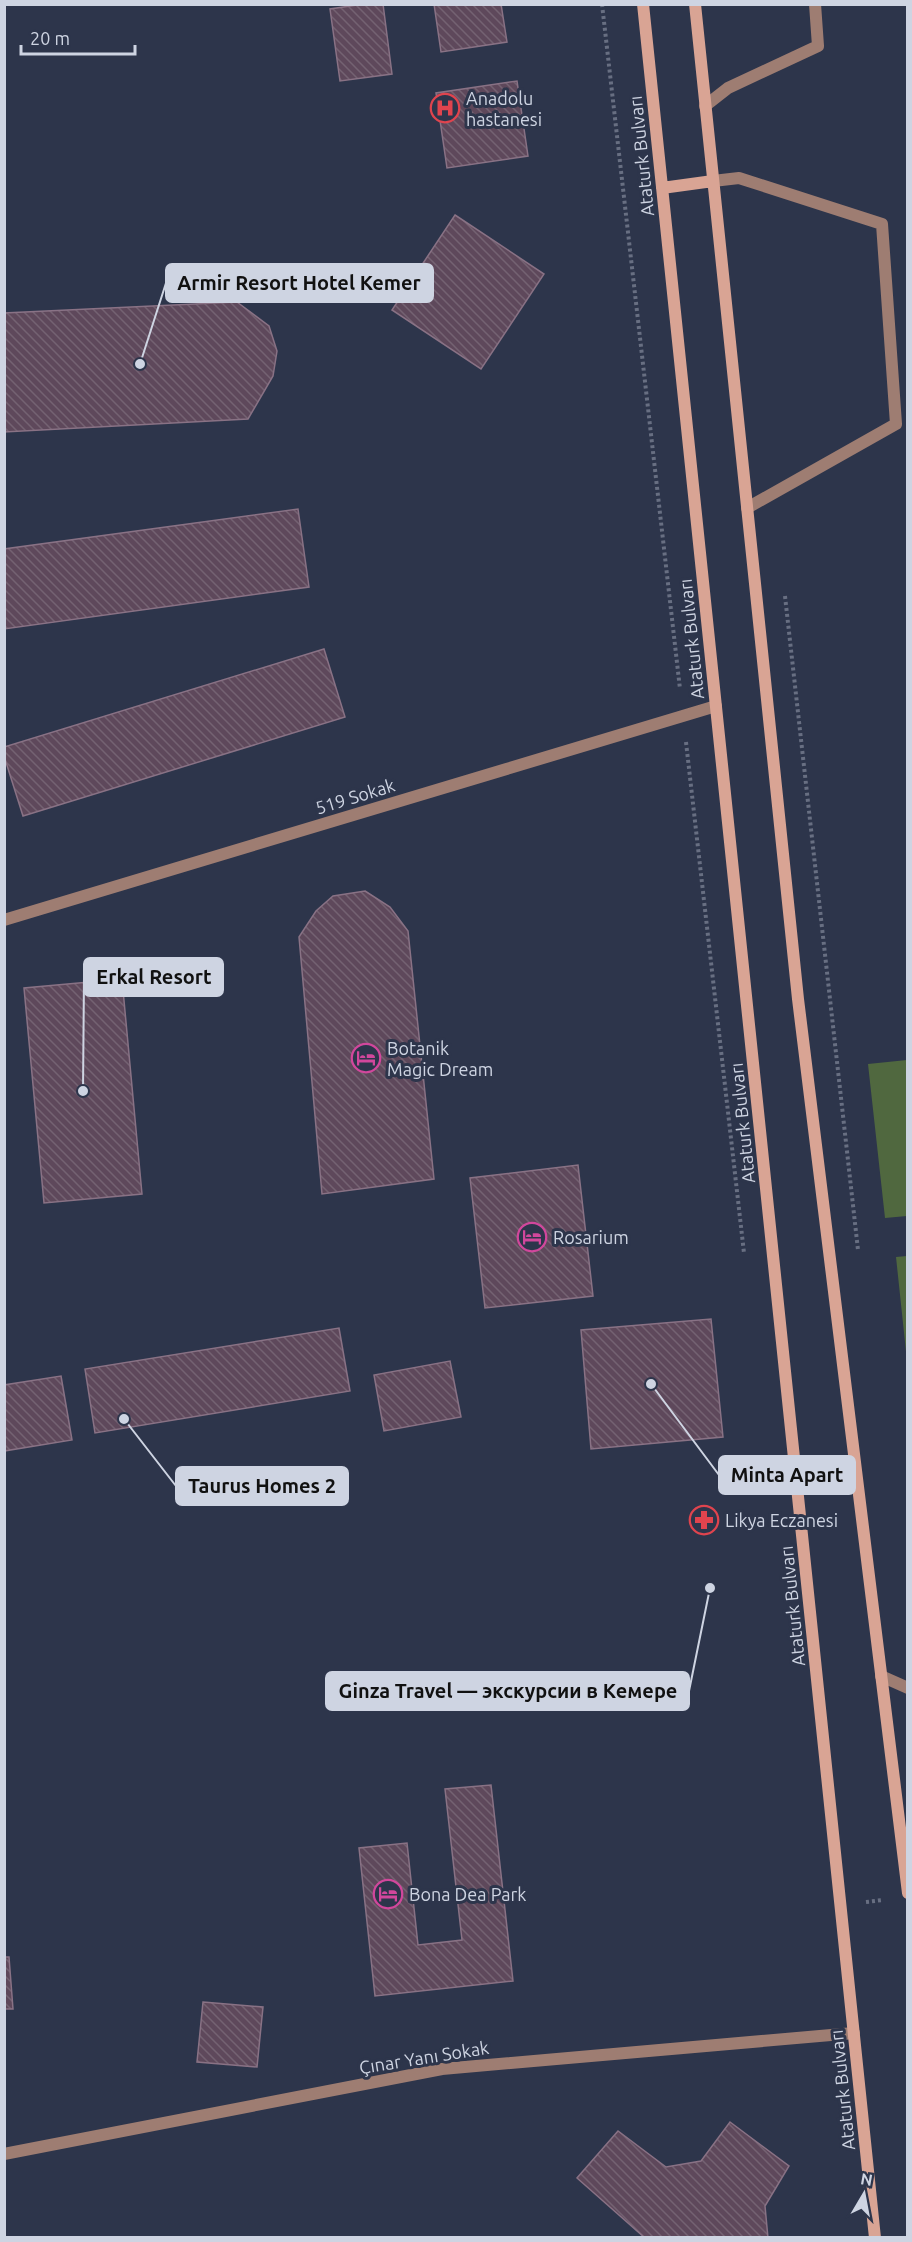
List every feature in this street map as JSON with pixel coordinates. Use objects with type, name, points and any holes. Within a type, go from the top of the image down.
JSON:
[{"type":"main road","name":"Ataturk Bulvarı","points":[[643,4],[875,2238]]},
{"type":"main road","points":[[695,4],[798,999],[908,1893]]},
{"type":"main road","points":[[662,188],[713,181]]},
{"type":"street","points":[[705,106],[728,88],[818,46],[815,4]]},
{"type":"street","points":[[713,181],[739,178],[882,224],[896,424],[747,508]]},
{"type":"street","name":"519 Sokak","points":[[4,920],[716,706]]},
{"type":"street","points":[[881,1676],[908,1688]]},
{"type":"street","name":"Çınar Yanı Sokak","points":[[4,2154],[441,2069],[854,2033]]},
{"type":"path","points":[[603,4],[745,1264]]},
{"type":"path","points":[[784,585],[859,1257]]},
{"type":"green space","points":[[907,1060],[907,1216],[885,1218],[868,1064]]},
{"type":"green space","points":[[908,1256],[907,1361],[896,1257]]},
{"type":"building","points":[[383,4],[392,74],[340,81],[330,9]]},
{"type":"building","points":[[434,4],[501,4],[507,42],[441,52]]},
{"type":"building","points":[[517,81],[528,156],[447,168],[436,93]]},
{"type":"building","points":[[455,215],[544,274],[481,369],[392,310]]},
{"type":"building","points":[[237,302],[269,326],[277,351],[273,376],[248,419],[4,432],[4,313]]},
{"type":"building","points":[[298,509],[309,587],[4,629],[4,549]]},
{"type":"building","points":[[324,649],[345,717],[23,816],[4,756],[4,747]]},
{"type":"building","name":"Botanik Magic Dream","points":[[365,891],[390,907],[408,931],[434,1179],[322,1194],[299,937],[316,911],[333,896]]},
{"type":"building","points":[[122,979],[142,1194],[44,1203],[24,988]]},
{"type":"building","name":"Rosarium","points":[[578,1165],[593,1296],[485,1308],[470,1178]]},
{"type":"building","points":[[711,1319],[723,1437],[591,1449],[581,1330]]},
{"type":"building","points":[[339,1328],[350,1391],[95,1433],[85,1369]]},
{"type":"building","points":[[450,1361],[461,1417],[384,1431],[374,1375]]},
{"type":"building","points":[[61,1376],[72,1440],[4,1451],[4,1385]]},
{"type":"building","name":"Bona Dea Park","points":[[491,1785],[513,1981],[375,1996],[359,1848],[407,1843],[418,1945],[462,1940],[445,1789]]},
{"type":"building","points":[[4,1957],[9,1957],[13,2009],[4,2009]]},
{"type":"building","points":[[203,2002],[263,2007],[257,2067],[197,2062]]},
{"type":"building","points":[[730,2122],[789,2166],[765,2206],[768,2238],[645,2238],[577,2178],[618,2131],[666,2167],[701,2161]]},
{"type":"place","name":"Anadolu hastanesi","points":[[445,108]]},
{"type":"place","name":"Armir Resort Hotel Kemer","points":[[140,364]]},
{"type":"place","name":"Botanik Magic Dream","points":[[366,1058]]},
{"type":"place","name":"Erkal Resort","points":[[83,1091]]},
{"type":"place","name":"Rosarium","points":[[532,1237]]},
{"type":"place","name":"Minta Apart","points":[[651,1384]]},
{"type":"place","name":"Taurus Homes 2","points":[[124,1419]]},
{"type":"place","name":"Likya Eczanesi","points":[[704,1520]]},
{"type":"place","name":"Ginza Travel — экскурсии в Кемере","points":[[710,1588]]},
{"type":"place","name":"Bona Dea Park","points":[[388,1894]]}]
